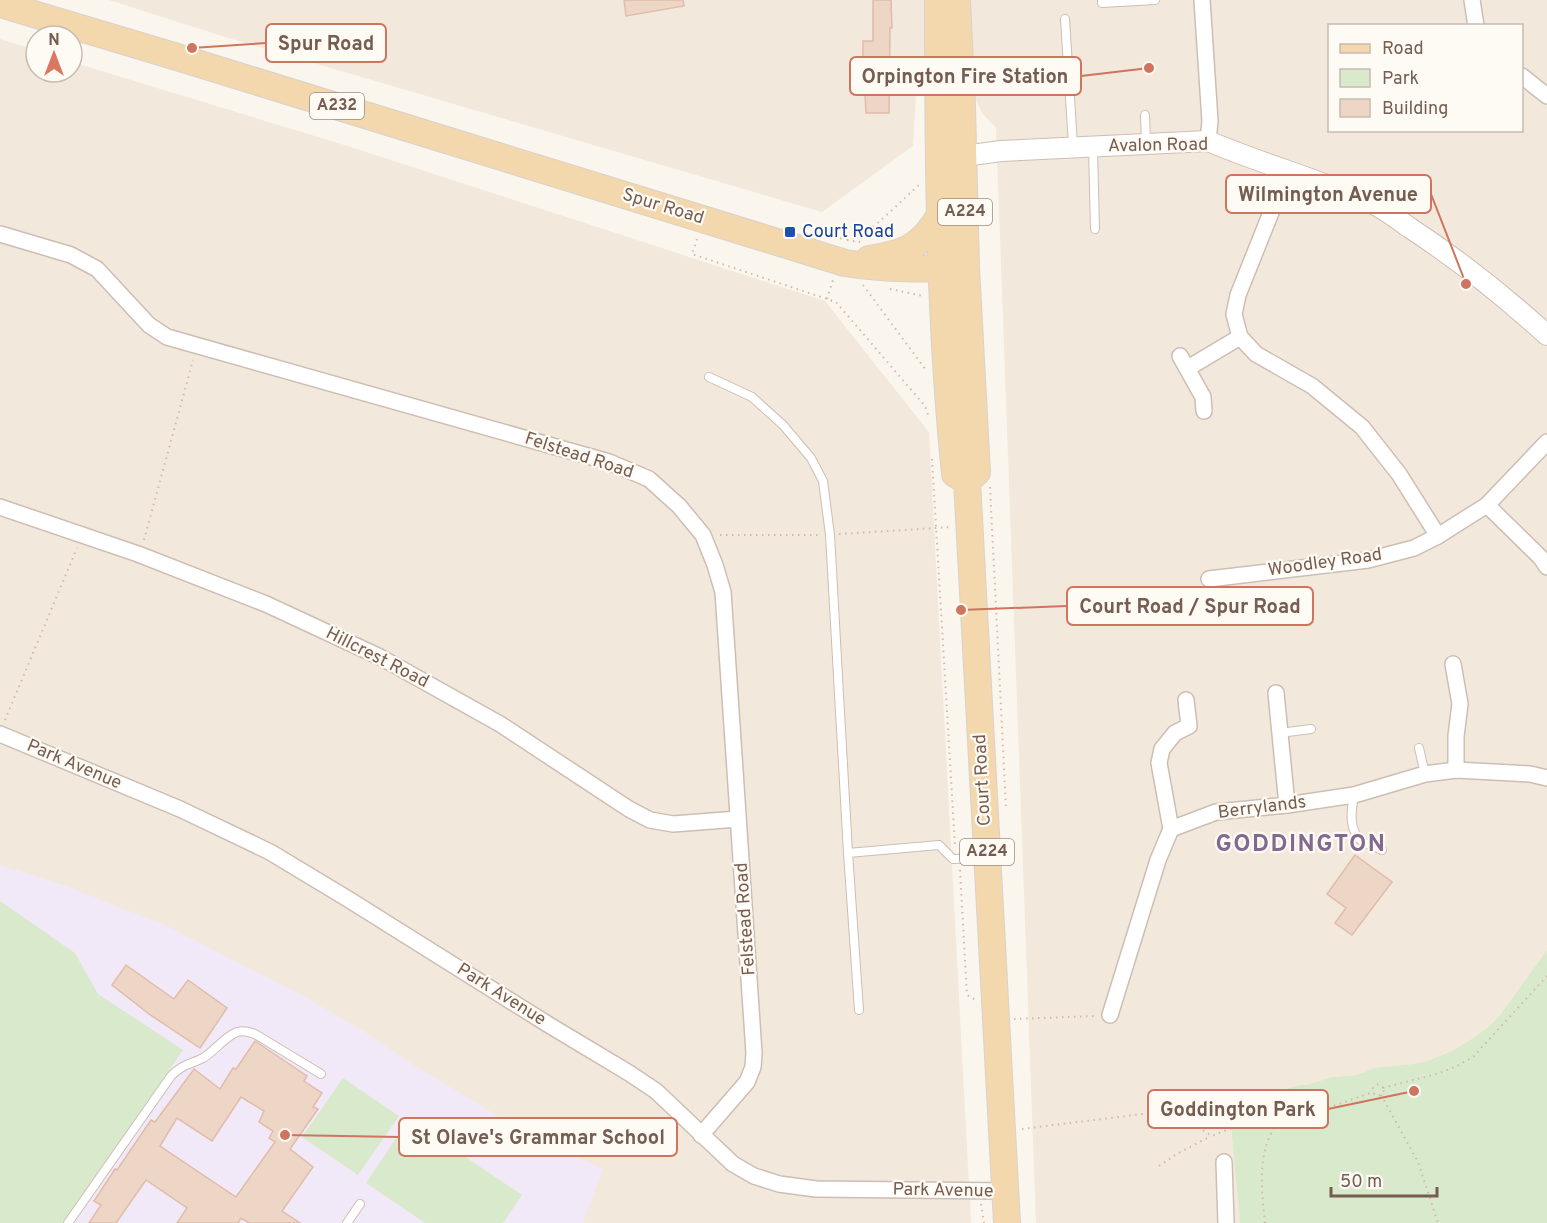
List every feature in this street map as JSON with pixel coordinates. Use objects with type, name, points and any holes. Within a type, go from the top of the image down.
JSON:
[{"type":"main road","name":"Court Road","points":[[938,0],[929,178],[954,268],[978,481],[976,858],[1007,1223]]},
{"type":"main road","name":"Court Road","points":[[954,268],[964,156],[957,0]]},
{"type":"main road","name":"Spur Road","points":[[0,4],[841,259],[876,268],[909,270],[954,268]]},
{"type":"main road","points":[[841,259],[894,255],[908,249],[925,236],[940,215]]},
{"type":"street","points":[[1202,0],[1210,121],[1208,141]]},
{"type":"street","points":[[1472,0],[1476,24]]},
{"type":"street","points":[[1523,78],[1547,96]]},
{"type":"street","name":"Avalon Road","points":[[929,178],[941,164],[950,160],[1001,151],[1208,141],[1373,204],[1441,248],[1507,298],[1547,335]]},
{"type":"street","points":[[1288,170],[1238,295],[1234,314],[1240,337],[1256,354],[1312,386],[1362,427],[1399,474],[1438,536]]},
{"type":"street","name":"Felstead Road","points":[[0,234],[71,255],[96,269],[149,325],[167,337],[609,462],[649,479],[680,506],[703,535],[723,592],[754,1035],[753,1067],[747,1082],[701,1135]]},
{"type":"street","points":[[1204,411],[1203,397],[1184,362],[1240,337]]},
{"type":"street","name":"Woodley Road","points":[[1209,579],[1368,560],[1414,548],[1438,536],[1487,505],[1547,442]]},
{"type":"street","points":[[1487,505],[1541,558],[1547,567]]},
{"type":"street","name":"Hillcrest Road","points":[[0,507],[138,554],[266,604],[380,657],[500,724],[628,809],[650,820],[673,824],[738,819]]},
{"type":"street","points":[[1453,664],[1460,704],[1456,736],[1456,770]]},
{"type":"street","points":[[1276,693],[1287,805]]},
{"type":"street","points":[[1110,1015],[1158,860],[1171,829],[1159,763],[1162,749],[1175,733],[1189,726],[1186,700]]},
{"type":"street","name":"Park Avenue","points":[[2,728],[270,852],[656,1091],[732,1164],[754,1176],[779,1185],[816,1189],[1005,1191]]},
{"type":"street","name":"Berrylands","points":[[1171,829],[1216,812],[1354,795],[1425,774],[1456,770],[1530,774],[1547,778]]},
{"type":"street","points":[[1224,1162],[1226,1223]]},
{"type":"lane","points":[[1102,0],[1102,3],[1155,0]]},
{"type":"lane","points":[[1065,19],[1073,148]]},
{"type":"lane","points":[[1145,115],[1146,144]]},
{"type":"lane","points":[[1093,147],[1095,229]]},
{"type":"lane","points":[[709,377],[752,397],[783,425],[811,458],[823,481],[830,535],[858,1010]]},
{"type":"lane","points":[[1280,734],[1311,729]]},
{"type":"lane","points":[[1419,748],[1425,774]]},
{"type":"lane","points":[[1354,795],[1351,820],[1354,832],[1362,842],[1382,850]]},
{"type":"lane","points":[[848,853],[939,845],[953,859],[976,858]]},
{"type":"lane","points":[[68,1223],[171,1076],[185,1065],[204,1058],[236,1032],[245,1031],[255,1034],[321,1074]]},
{"type":"lane","points":[[347,1223],[360,1204]]},
{"type":"path","points":[[826,299],[841,259],[854,238],[867,232],[929,178]]},
{"type":"path","points":[[812,231],[841,259]]},
{"type":"path","points":[[699,233],[692,254],[836,302],[925,406],[930,420]]},
{"type":"path","points":[[841,259],[864,243]]},
{"type":"path","points":[[138,554],[196,346]]},
{"type":"path","points":[[932,452],[955,848],[976,858]]},
{"type":"path","points":[[978,481],[1006,816]]},
{"type":"path","points":[[939,528],[954,526]]},
{"type":"path","points":[[2,728],[82,534]]},
{"type":"path","points":[[960,868],[967,995],[990,1012],[1110,1015]]},
{"type":"path","points":[[1373,1092],[1372,1089],[1376,1085],[1383,1088],[1436,1074],[1473,1057],[1547,976]]},
{"type":"path","points":[[1381,1095],[1383,1088]]},
{"type":"path","points":[[1373,1092],[1375,1096],[1381,1095]]},
{"type":"path","points":[[1159,1166],[1174,1155],[1212,1136],[1279,1109],[1333,1106],[1373,1092]]},
{"type":"path","points":[[1381,1095],[1418,1162],[1438,1223]]},
{"type":"path","points":[[1265,1223],[1261,1184],[1264,1149],[1274,1128],[1287,1114],[1297,1108]]},
{"type":"path","points":[[1022,1130],[1150,1113],[1184,1118],[1212,1136]]},
{"type":"shaded area","points":[[109,0],[1547,0],[1547,950],[1500,1015],[1487,1028],[1452,1051],[1427,1061],[1375,1068],[1356,1075],[1332,1077],[1299,1085],[1261,1097],[1231,1112],[1240,1223],[1036,1223],[996,128],[982,113],[973,93],[916,95],[913,146],[822,212],[228,38]]},
{"type":"shaded area","points":[[0,39],[24,46],[24,84],[84,84],[84,66],[351,147],[825,301],[929,432],[971,1223],[0,1223]]},
{"type":"shaded area","points":[[0,865],[66,886],[155,920],[298,993],[365,1032],[415,1066],[518,1128],[603,1169],[583,1223],[0,1223]]},
{"type":"green space","points":[[0,901],[75,953],[98,994],[183,1050],[63,1223],[0,1223]]},
{"type":"green space","points":[[1547,950],[1547,1223],[1240,1223],[1230,1112],[1261,1097],[1299,1085],[1332,1077],[1356,1075],[1375,1068],[1427,1061],[1452,1051],[1487,1028],[1500,1015]]},
{"type":"green space","points":[[343,1078],[399,1116],[358,1175],[302,1137]]},
{"type":"green space","points":[[409,1119],[522,1195],[503,1223],[425,1223],[366,1183]]},
{"type":"building","points":[[624,0],[683,0],[684,6],[626,16]]},
{"type":"building","points":[[873,0],[891,0],[889,113],[866,113],[865,94],[870,94],[870,65],[863,64],[863,41],[873,41]]},
{"type":"building","points":[[1355,855],[1392,882],[1352,935],[1335,923],[1346,908],[1327,894]]},
{"type":"building","points":[[126,965],[174,999],[188,980],[227,1008],[200,1048],[149,1014],[112,985]]},
{"type":"building","points":[[255,1041],[307,1076],[304,1081],[322,1093],[313,1107],[318,1109],[290,1149],[313,1167],[282,1211],[300,1223],[249,1223],[241,1218],[238,1223],[177,1223],[187,1208],[146,1180],[116,1223],[89,1223],[101,1205],[94,1201],[115,1169],[117,1170],[151,1120],[155,1122],[194,1069],[220,1089],[233,1068],[236,1069]],"holes":[[[241,1097],[264,1111],[259,1122],[273,1131],[269,1138],[275,1142],[236,1197],[160,1146],[177,1118],[212,1141]]]},
{"type":"place","name":"Spur Road","points":[[192,48]]},
{"type":"place","name":"Orpington Fire Station","points":[[1149,68]]},
{"type":"place","name":"Court Road","points":[[790,232]]},
{"type":"place","name":"Wilmington Avenue","points":[[1466,284]]},
{"type":"place","name":"Court Road / Spur Road","points":[[961,610]]},
{"type":"place","name":"Goddington Park","points":[[1414,1091]]},
{"type":"place","name":"St Olave's Grammar School","points":[[285,1135]]},
{"type":"district","name":"GODDINGTON","points":[[1301,845]]}]
